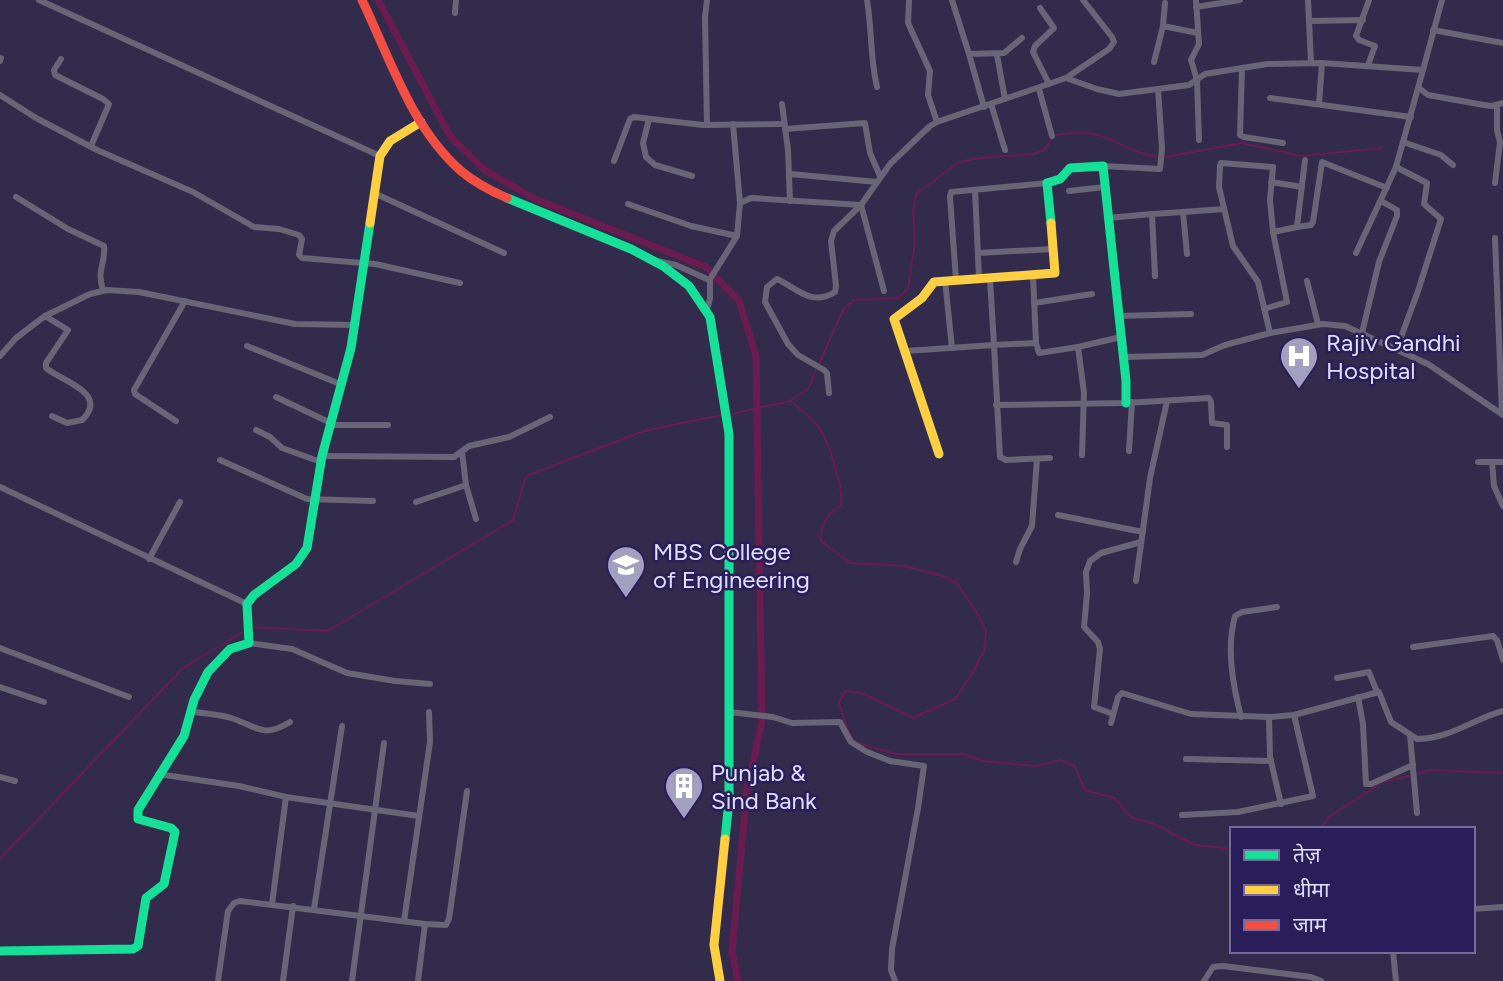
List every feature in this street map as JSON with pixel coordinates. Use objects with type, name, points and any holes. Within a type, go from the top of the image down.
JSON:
[{"type":"street","points":[[39,0],[380,156]]},
{"type":"street","points":[[362,0],[421,122],[448,159],[463,173],[520,205],[651,261],[690,287],[707,309],[729,434],[729,801],[714,945],[720,981]]},
{"type":"street","points":[[455,13],[456,0]]},
{"type":"street","points":[[707,0],[707,125]]},
{"type":"street","points":[[867,0],[872,64],[877,87]]},
{"type":"street","points":[[909,0],[908,23],[930,72],[928,95],[937,122]]},
{"type":"street","points":[[952,0],[1005,150]]},
{"type":"street","points":[[829,393],[827,373],[798,355],[788,344],[766,307],[765,293],[771,283],[777,279],[815,299],[835,292],[831,241],[836,227],[862,205],[890,164],[937,122],[1066,78],[1109,49],[1114,41],[1083,0]]},
{"type":"street","points":[[1199,140],[1197,80],[1191,57],[1199,46],[1196,4],[1240,0]]},
{"type":"street","points":[[1308,0],[1311,63]]},
{"type":"street","points":[[1368,65],[1375,46],[1357,38],[1369,0]]},
{"type":"street","points":[[1356,253],[1396,167],[1442,0]]},
{"type":"street","points":[[1154,62],[1163,26],[1165,3]]},
{"type":"street","points":[[1040,8],[1054,28],[1035,46],[1033,52],[1049,84]]},
{"type":"street","points":[[1309,21],[1363,20]]},
{"type":"street","points":[[1163,26],[1198,33]]},
{"type":"street","points":[[1433,30],[1503,43]]},
{"type":"street","points":[[969,54],[997,55],[1010,50],[1022,38]]},
{"type":"street","points":[[997,55],[1005,99]]},
{"type":"street","points":[[61,59],[54,69],[55,75],[109,104],[91,146]]},
{"type":"street","points":[[1319,104],[1322,63]]},
{"type":"street","points":[[1066,78],[1115,94],[1189,85],[1205,74],[1267,64],[1368,65],[1423,71]]},
{"type":"street","points":[[1242,68],[1240,135],[1244,138],[1283,142]]},
{"type":"street","points":[[1419,88],[1428,94],[1488,106],[1500,104],[1497,130],[1500,142],[1495,183]]},
{"type":"street","points":[[1039,89],[1052,136]]},
{"type":"street","points":[[956,279],[950,193],[1047,183],[1060,179],[1070,168],[1104,166],[1160,169],[1162,157],[1158,89]]},
{"type":"street","points":[[0,95],[36,118],[193,192],[254,227],[279,229],[299,235],[302,239],[299,256],[302,258],[363,263],[460,283]]},
{"type":"street","points":[[1270,98],[1411,117]]},
{"type":"street","points":[[782,104],[790,174],[790,201]]},
{"type":"street","points":[[614,160],[630,119],[638,117],[707,125],[865,123],[870,153],[879,179]]},
{"type":"street","points":[[649,118],[643,144],[646,157],[655,165],[692,176]]},
{"type":"street","points":[[250,640],[246,619],[247,604],[254,595],[296,564],[307,548],[321,459],[355,326],[380,156],[390,141],[421,122]]},
{"type":"street","points":[[707,309],[710,279],[737,236],[740,204],[733,124]]},
{"type":"street","points":[[1402,146],[1441,155],[1453,164]]},
{"type":"street","points":[[1297,227],[1305,160]]},
{"type":"street","points":[[1273,232],[1311,226],[1314,222],[1322,162],[1387,188]]},
{"type":"street","points":[[1264,309],[1287,302],[1270,206],[1272,165],[1221,163],[1219,187],[1236,252],[1258,282],[1264,309],[1270,333]]},
{"type":"street","points":[[1104,166],[1129,402],[1129,451]]},
{"type":"street","points":[[1396,167],[1427,183],[1424,204],[1441,219],[1397,348]]},
{"type":"street","points":[[790,174],[879,179]]},
{"type":"street","points":[[1271,182],[1302,187]]},
{"type":"street","points":[[939,454],[894,318],[922,298],[934,282],[1055,273],[1047,183]]},
{"type":"street","points":[[1069,191],[1105,187]]},
{"type":"street","points":[[975,190],[979,278]]},
{"type":"street","points":[[374,193],[504,253]]},
{"type":"street","points":[[16,197],[68,229],[104,246],[99,275],[103,290]]},
{"type":"street","points":[[740,204],[745,199],[757,198],[862,205]]},
{"type":"street","points":[[1362,333],[1379,262],[1397,216],[1397,210],[1381,201]]},
{"type":"street","points":[[628,204],[691,226],[737,236]]},
{"type":"street","points":[[862,205],[884,291]]},
{"type":"street","points":[[1108,218],[1224,209]]},
{"type":"street","points":[[1183,212],[1187,254]]},
{"type":"street","points":[[1152,215],[1155,276]]},
{"type":"street","points":[[1495,238],[1499,259],[1503,415]]},
{"type":"street","points":[[978,253],[1053,249]]},
{"type":"street","points":[[651,261],[676,265],[710,279]]},
{"type":"street","points":[[1033,275],[1036,342],[1039,353],[1121,337]]},
{"type":"street","points":[[990,279],[1000,457],[1006,460],[1050,458]]},
{"type":"street","points":[[945,280],[951,348]]},
{"type":"street","points":[[1307,281],[1318,324]]},
{"type":"street","points":[[0,356],[16,338],[45,316],[103,290],[139,292],[295,324],[355,326]]},
{"type":"street","points":[[1034,303],[1093,294]]},
{"type":"street","points":[[176,421],[135,394],[134,390],[185,301]]},
{"type":"street","points":[[1118,316],[1191,314]]},
{"type":"street","points":[[45,316],[68,330],[46,363],[46,368],[85,392],[90,401],[89,412],[82,420],[66,423],[52,416]]},
{"type":"street","points":[[1123,357],[1202,355],[1224,345],[1270,333],[1318,324],[1338,324],[1397,348],[1427,364],[1503,415]]},
{"type":"street","points":[[905,351],[1036,342]]},
{"type":"street","points":[[247,346],[340,384]]},
{"type":"street","points":[[1078,347],[1084,402],[1082,455]]},
{"type":"street","points":[[276,397],[331,424],[388,425]]},
{"type":"street","points":[[996,405],[1210,400],[1212,423],[1227,425],[1227,447]]},
{"type":"street","points":[[1136,581],[1150,478],[1167,401]]},
{"type":"street","points":[[256,430],[270,437],[282,448],[321,459],[449,458],[457,456],[474,444],[509,437],[550,417]]},
{"type":"street","points":[[462,452],[466,485],[476,519]]},
{"type":"street","points":[[1016,562],[1032,526],[1037,459]]},
{"type":"street","points":[[220,460],[295,495],[316,500],[373,501]]},
{"type":"street","points":[[1478,462],[1503,461]]},
{"type":"street","points":[[1492,462],[1494,485],[1503,506]]},
{"type":"street","points":[[416,502],[466,485]]},
{"type":"street","points":[[0,488],[247,604]]},
{"type":"street","points":[[149,559],[180,502]]},
{"type":"street","points":[[1058,516],[1143,532]]},
{"type":"street","points":[[1113,714],[1094,707],[1100,649],[1098,642],[1084,627],[1086,572],[1090,561],[1101,553],[1141,542]]},
{"type":"street","points":[[1241,717],[1231,662],[1234,619],[1242,612],[1278,607]]},
{"type":"street","points":[[1413,647],[1493,636],[1497,640],[1503,660]]},
{"type":"street","points":[[0,951],[133,949],[138,946],[146,898],[164,884],[176,832],[171,828],[142,821],[136,816],[158,774],[181,741],[199,688],[216,662],[230,649],[250,640],[292,649],[351,674],[430,684]]},
{"type":"street","points":[[0,648],[129,696]]},
{"type":"street","points":[[1337,678],[1369,672],[1377,692],[1381,694],[1391,722],[1421,739],[1448,734],[1503,711]]},
{"type":"street","points":[[0,687],[44,702]]},
{"type":"street","points":[[1111,723],[1118,697],[1122,693],[1191,714],[1269,718],[1294,715],[1377,692]]},
{"type":"street","points":[[1358,697],[1363,724],[1366,784],[1414,767]]},
{"type":"street","points":[[190,712],[231,718],[255,729],[267,731],[277,730],[290,722]]},
{"type":"street","points":[[404,921],[430,742],[429,712]]},
{"type":"street","points":[[729,712],[774,717],[792,723],[840,722],[851,741],[867,752],[890,761],[924,766],[892,949],[891,970],[895,981]]},
{"type":"street","points":[[1182,815],[1238,812],[1311,797],[1314,794],[1294,715]]},
{"type":"street","points":[[1269,718],[1271,761],[1281,804]]},
{"type":"street","points":[[314,909],[342,726]]},
{"type":"street","points":[[1410,735],[1417,813]]},
{"type":"street","points":[[352,981],[384,743]]},
{"type":"street","points":[[1186,759],[1271,761]]},
{"type":"street","points":[[158,774],[239,786],[286,797],[419,816]]},
{"type":"street","points":[[0,777],[15,781]]},
{"type":"street","points":[[218,981],[231,907],[240,901],[425,925],[443,926],[448,923],[467,791]]},
{"type":"street","points":[[272,904],[286,797]]},
{"type":"street","points":[[283,981],[293,906]]},
{"type":"street","points":[[1475,909],[1503,907]]},
{"type":"street","points":[[418,981],[425,925]]},
{"type":"street","points":[[1393,953],[1396,981]]},
{"type":"street","points":[[1204,981],[1213,967],[1223,965],[1321,981]]},
{"type":"waterway","points":[[378,0],[450,136],[486,171],[535,199],[706,267],[739,301],[756,356],[762,722],[747,789],[732,951],[738,981]]},
{"type":"waterway","points":[[819,364],[843,310],[854,300],[898,298],[908,289],[915,243],[913,211],[916,194],[959,162],[1034,154],[1045,149],[1055,135],[1078,133],[1101,136],[1136,151],[1159,157]]},
{"type":"waterway","points":[[1165,157],[1242,143],[1301,156],[1382,148]]},
{"type":"waterway","points":[[731,414],[790,401],[809,388],[816,369]]},
{"type":"waterway","points":[[790,401],[820,429],[839,481],[841,505],[825,520],[821,541],[850,563],[904,566],[943,576],[958,584],[986,630],[984,651],[955,699],[913,718],[864,694],[845,691],[839,702],[847,729],[855,742],[895,754],[963,754],[983,761],[1036,766],[1061,760],[1075,766],[1085,790],[1114,798],[1132,818],[1152,823],[1195,845],[1230,849]]},
{"type":"waterway","points":[[251,627],[328,631],[513,520],[526,476],[644,431],[722,415]]},
{"type":"waterway","points":[[0,859],[183,668],[243,632]]},
{"type":"waterway","points":[[1417,774],[1430,770],[1503,773]]},
{"type":"waterway","points":[[1322,827],[1329,817],[1383,782],[1412,775]]},
{"type":"traffic: fast","points":[[1051,223],[1047,183],[1060,179],[1070,168],[1103,166],[1126,381],[1126,403]]},
{"type":"traffic: fast","points":[[507,198],[631,249],[663,266],[689,286],[710,317],[729,434],[729,801],[725,839]]},
{"type":"traffic: fast","points":[[0,951],[133,949],[138,946],[146,898],[164,884],[175,832],[171,828],[138,819],[138,810],[184,736],[194,700],[208,672],[230,649],[249,643],[247,604],[254,595],[296,564],[307,548],[322,456],[351,348],[370,223]]},
{"type":"traffic: slow","points":[[370,223],[380,156],[390,141],[421,122]]},
{"type":"traffic: slow","points":[[939,454],[894,319],[922,298],[934,282],[1055,273],[1051,223]]},
{"type":"traffic: slow","points":[[720,981],[714,945],[725,839]]},
{"type":"traffic: jam","points":[[362,0],[403,91],[428,134],[461,171],[507,198]]},
{"type":"place","name":"Rajiv Gandhi Hospital","points":[[1299,390]]},
{"type":"place","name":"MBS College of Engineering","points":[[626,599]]},
{"type":"place","name":"Punjab & Sind Bank","points":[[684,820]]}]
